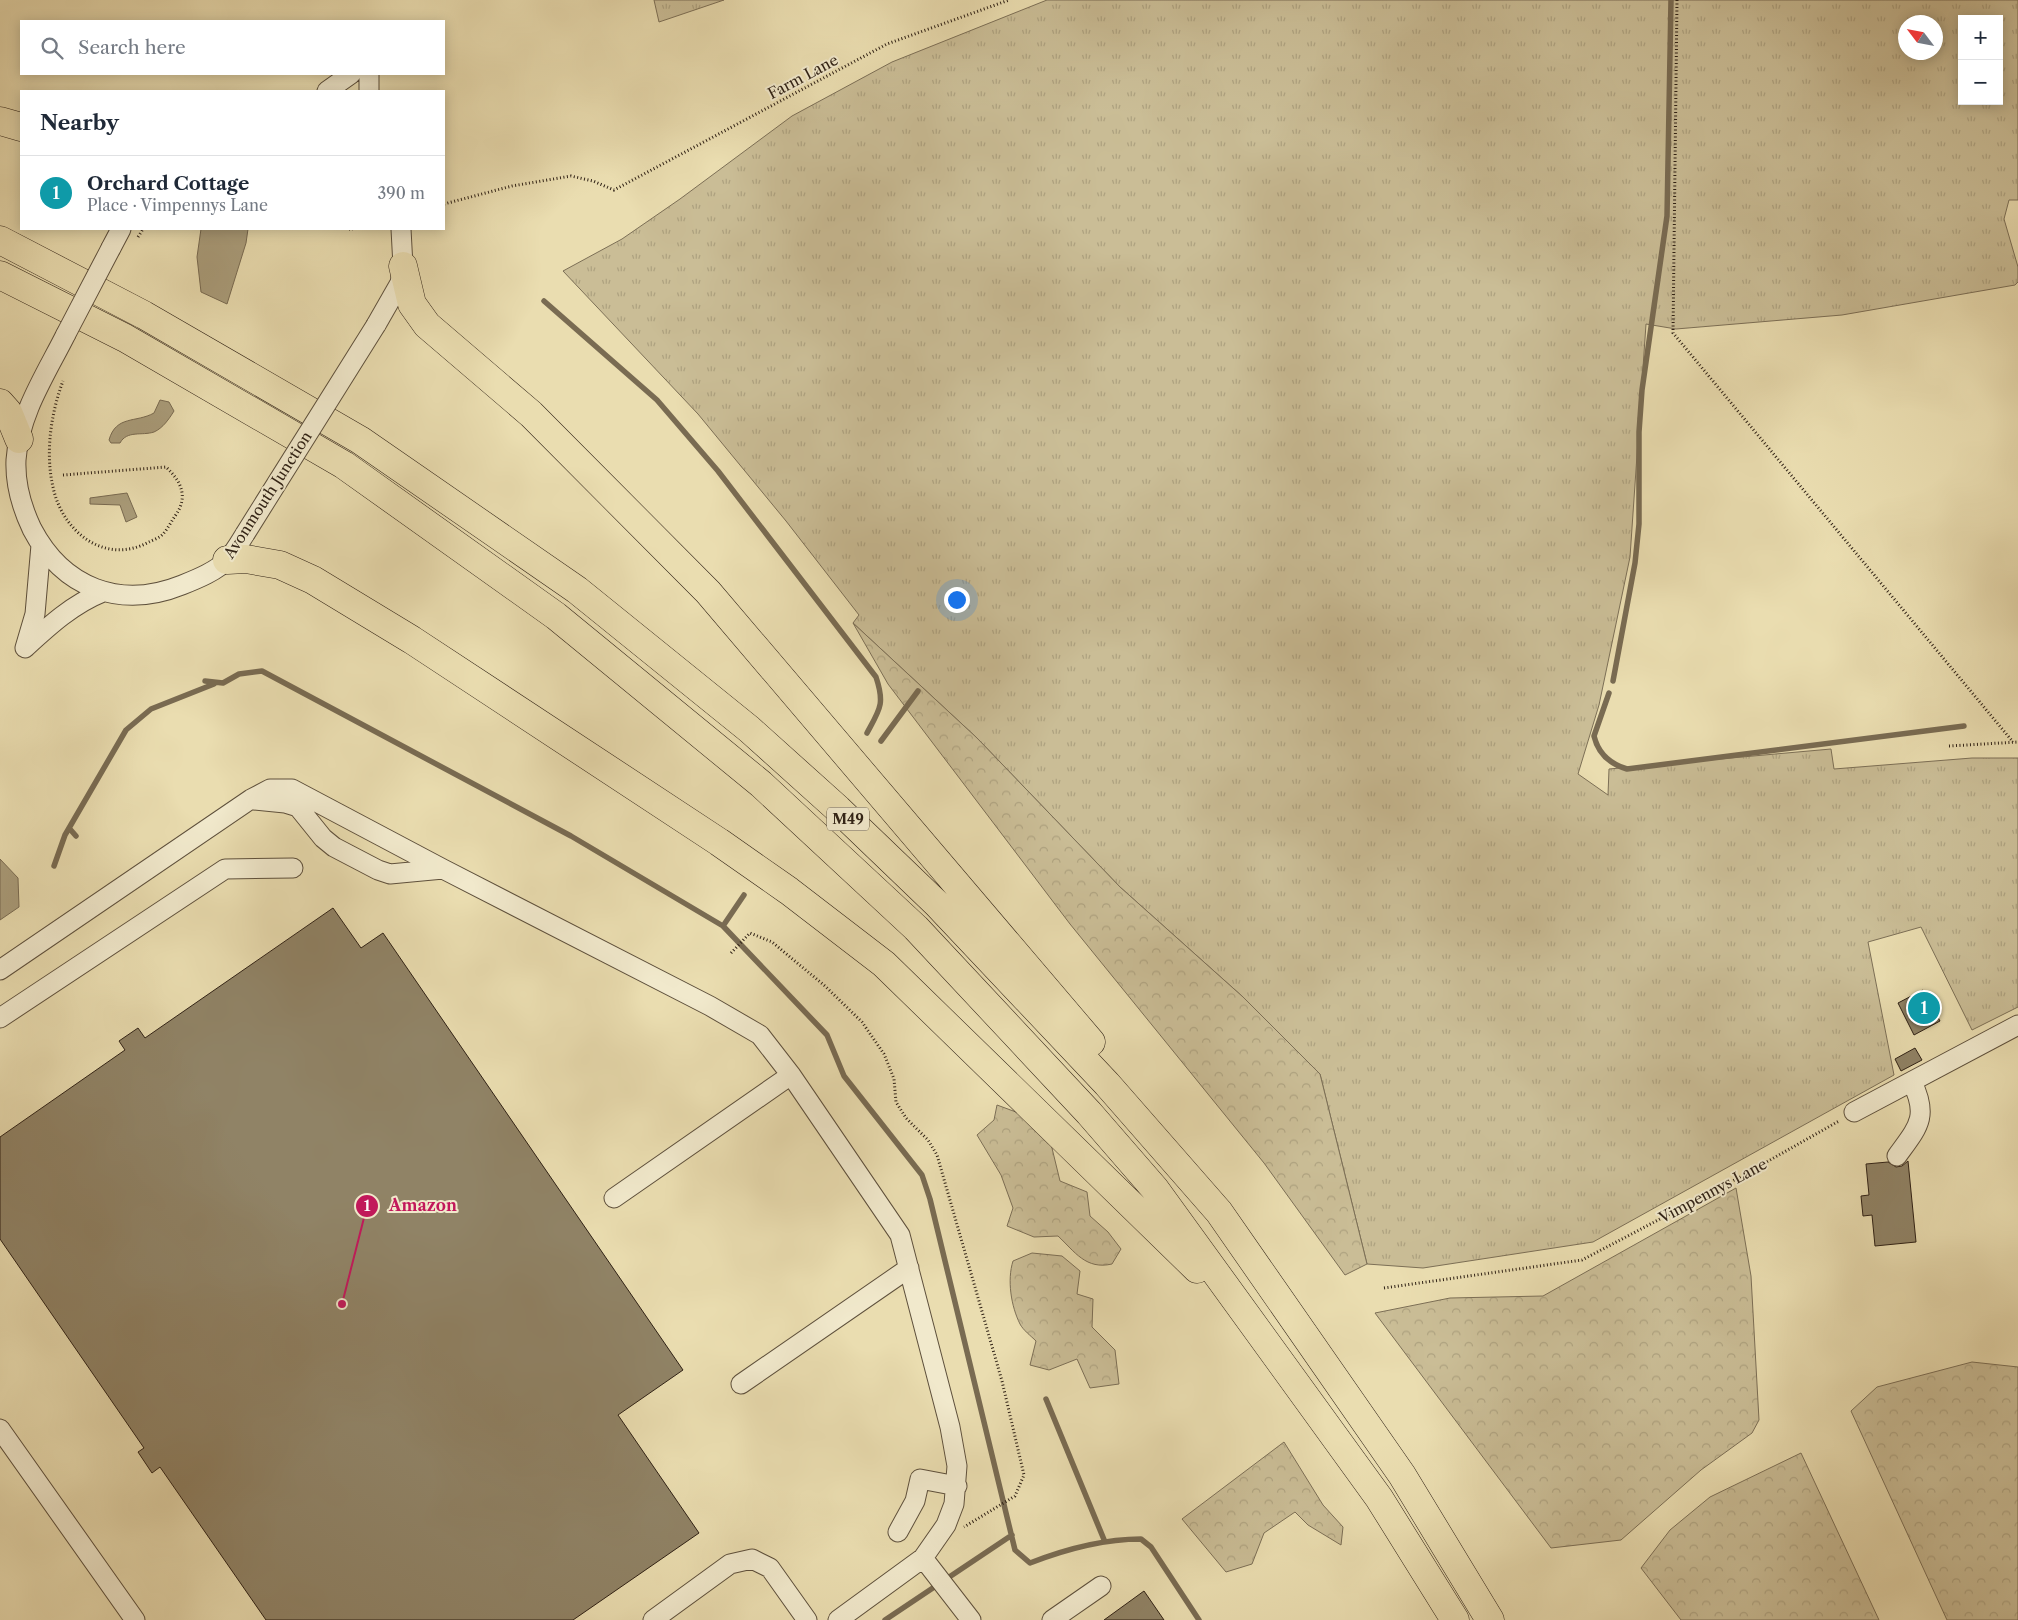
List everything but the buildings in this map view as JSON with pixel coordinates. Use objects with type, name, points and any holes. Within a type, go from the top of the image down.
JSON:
[{"type":"highway","points":[[0,121],[20,127]]},
{"type":"highway","name":"M49","points":[[0,240],[144,315],[360,440],[577,590],[749,729],[838,809],[937,904],[1107,1084],[1219,1212]]},
{"type":"highway","name":"M49","points":[[403,266],[412,304],[428,324],[531,414],[708,592],[1166,1130],[1219,1212],[1402,1475],[1490,1620]]},
{"type":"highway","name":"M49","points":[[0,275],[126,338],[344,465],[556,616],[761,784],[916,928],[1089,1113],[1154,1189],[1379,1498],[1454,1620]]},
{"type":"highway","points":[[0,403],[8,412],[19,438]]},
{"type":"highway","name":"M49","points":[[227,560],[246,559],[280,565],[313,580],[412,640],[719,842],[789,891],[884,964],[1255,1326]]},
{"type":"street","points":[[329,90],[350,75]]},
{"type":"street","points":[[369,75],[369,90]]},
{"type":"street","name":"Avonmouth Junction","points":[[120,230],[30,405],[20,428],[16,462],[18,486],[24,514],[41,545],[58,566],[80,583],[103,592],[141,596],[171,590],[199,578],[227,560],[376,326],[400,283],[403,266],[401,230]]},
{"type":"street","points":[[41,545],[35,614],[25,648],[68,611],[86,599],[103,592]]},
{"type":"street","points":[[0,970],[250,799],[270,789],[292,789],[443,870],[731,1017],[760,1035],[791,1075],[900,1235],[950,1427],[957,1466],[954,1504],[946,1525],[923,1558],[838,1620]]},
{"type":"street","points":[[250,799],[278,802],[298,807],[323,838],[334,847],[378,870],[390,874],[443,870]]},
{"type":"street","points":[[0,1018],[225,869],[293,868]]},
{"type":"street","points":[[1854,1112],[2018,1025]]},
{"type":"street","points":[[614,1198],[791,1075]]},
{"type":"street","points":[[1897,1156],[1918,1126],[1922,1115],[1919,1096],[1912,1082]]},
{"type":"street","points":[[741,1384],[909,1268]]},
{"type":"street","points":[[0,1429],[135,1620]]},
{"type":"street","points":[[898,1532],[915,1501],[920,1478],[956,1486]]},
{"type":"street","points":[[923,1558],[971,1620]]},
{"type":"street","points":[[653,1620],[730,1564],[752,1559],[770,1568],[807,1620]]},
{"type":"street","points":[[1052,1620],[1101,1586]]},
{"type":"path","name":"Farm Lane","points":[[445,204],[512,186],[571,176],[593,181],[614,190],[887,44],[1009,0]]},
{"type":"path","points":[[1677,0],[1673,333],[2013,742]]},
{"type":"path","points":[[62,475],[166,467],[182,486],[183,498],[178,513],[162,536],[136,549],[112,549],[82,538],[63,514],[53,486],[50,468],[50,446],[55,402],[65,377]]},
{"type":"path","points":[[1949,746],[2018,742]]},
{"type":"path","points":[[731,953],[740,946],[750,933],[772,942],[826,986],[862,1022],[884,1054],[894,1079],[896,1102],[906,1118],[928,1140],[938,1155],[1002,1380],[1024,1475],[1015,1496],[1012,1498],[962,1528],[946,1525]]},
{"type":"path","name":"Vimpennys Lane","points":[[1384,1288],[1582,1260],[1740,1177],[1854,1112]]},
{"type":"green space","points":[[654,0],[724,0],[659,22]]},
{"type":"green space","points":[[1047,0],[2018,0],[2018,200],[2009,200],[2004,219],[2018,267],[2018,282],[2015,285],[1842,315],[1676,329],[1646,324],[1630,557],[1599,705],[1578,774],[1608,795],[1609,769],[1831,749],[1834,769],[1972,758],[2018,758],[2018,1007],[1972,1030],[1921,927],[1868,942],[1894,1075],[1593,1242],[1423,1268],[1367,1264],[1320,1074],[1243,997],[1120,887],[977,738],[853,623],[859,615],[786,521],[698,414],[563,271],[622,239],[680,199],[792,116],[892,62]]},
{"type":"green space","points":[[853,623],[977,738],[1120,887],[1243,997],[1320,1074],[1367,1264],[1345,1275],[1264,1163],[1070,924],[888,684]]},
{"type":"green space","points":[[997,1105],[1016,1112],[1051,1144],[1060,1181],[1087,1192],[1090,1216],[1108,1232],[1121,1249],[1112,1264],[1103,1265],[1088,1262],[1058,1236],[1034,1237],[1007,1226],[1013,1208],[1001,1175],[977,1135],[994,1120]]},
{"type":"green space","points":[[1736,1188],[1751,1276],[1759,1420],[1752,1433],[1701,1470],[1621,1540],[1551,1548],[1375,1313],[1450,1298],[1543,1296]]},
{"type":"green space","points":[[1032,1253],[1062,1256],[1080,1271],[1077,1294],[1093,1299],[1092,1327],[1115,1350],[1119,1384],[1090,1388],[1077,1359],[1049,1370],[1030,1365],[1036,1341],[1023,1328],[1017,1317],[1012,1301],[1010,1276],[1013,1261]]},
{"type":"green space","points":[[1972,1362],[2018,1367],[2018,1620],[1947,1620],[1851,1411],[1877,1387]]},
{"type":"green space","points":[[1284,1442],[1323,1505],[1343,1527],[1341,1545],[1308,1525],[1295,1512],[1264,1533],[1252,1564],[1226,1572],[1182,1519]]},
{"type":"green space","points":[[1801,1453],[1879,1620],[1681,1620],[1641,1568],[1670,1530],[1710,1497]]},
{"type":"shaded area","points":[[201,230],[248,230],[246,243],[227,304],[201,292],[197,257]]},
{"type":"shaded area","points":[[160,400],[169,402],[174,411],[160,428],[154,432],[127,436],[120,443],[111,443],[109,440],[116,427],[127,421],[154,413]]},
{"type":"shaded area","points":[[127,493],[137,517],[126,522],[120,505],[90,504],[90,498]]},
{"type":"shaded area","points":[[0,859],[18,878],[19,907],[0,920]]},
{"type":"waterway","points":[[1613,681],[1635,563],[1639,524],[1639,432],[1642,390],[1667,216],[1671,0]]},
{"type":"waterway","points":[[544,301],[657,400],[718,471],[876,677],[881,700],[878,712],[867,733]]},
{"type":"waterway","points":[[205,681],[223,683],[239,674],[262,671],[571,836],[723,926],[827,1035],[844,1076],[922,1175],[930,1199],[1015,1550],[1030,1563],[1057,1553],[1085,1546],[1127,1539],[1141,1539],[1151,1547],[1199,1620]]},
{"type":"waterway","points":[[54,866],[65,835],[126,730],[151,709],[214,684]]},
{"type":"waterway","points":[[881,741],[918,691]]},
{"type":"waterway","points":[[1609,693],[1594,736],[1602,753],[1610,761],[1627,769],[1964,726]]},
{"type":"waterway","points":[[69,828],[76,836]]},
{"type":"waterway","points":[[723,926],[744,895]]},
{"type":"waterway","points":[[1046,1399],[1105,1542]]},
{"type":"waterway","points":[[885,1620],[1012,1535]]},
{"type":"place","name":"Orchard Cottage","points":[[1924,1008]]},
{"type":"place","name":"Amazon","points":[[342,1304]]}]
